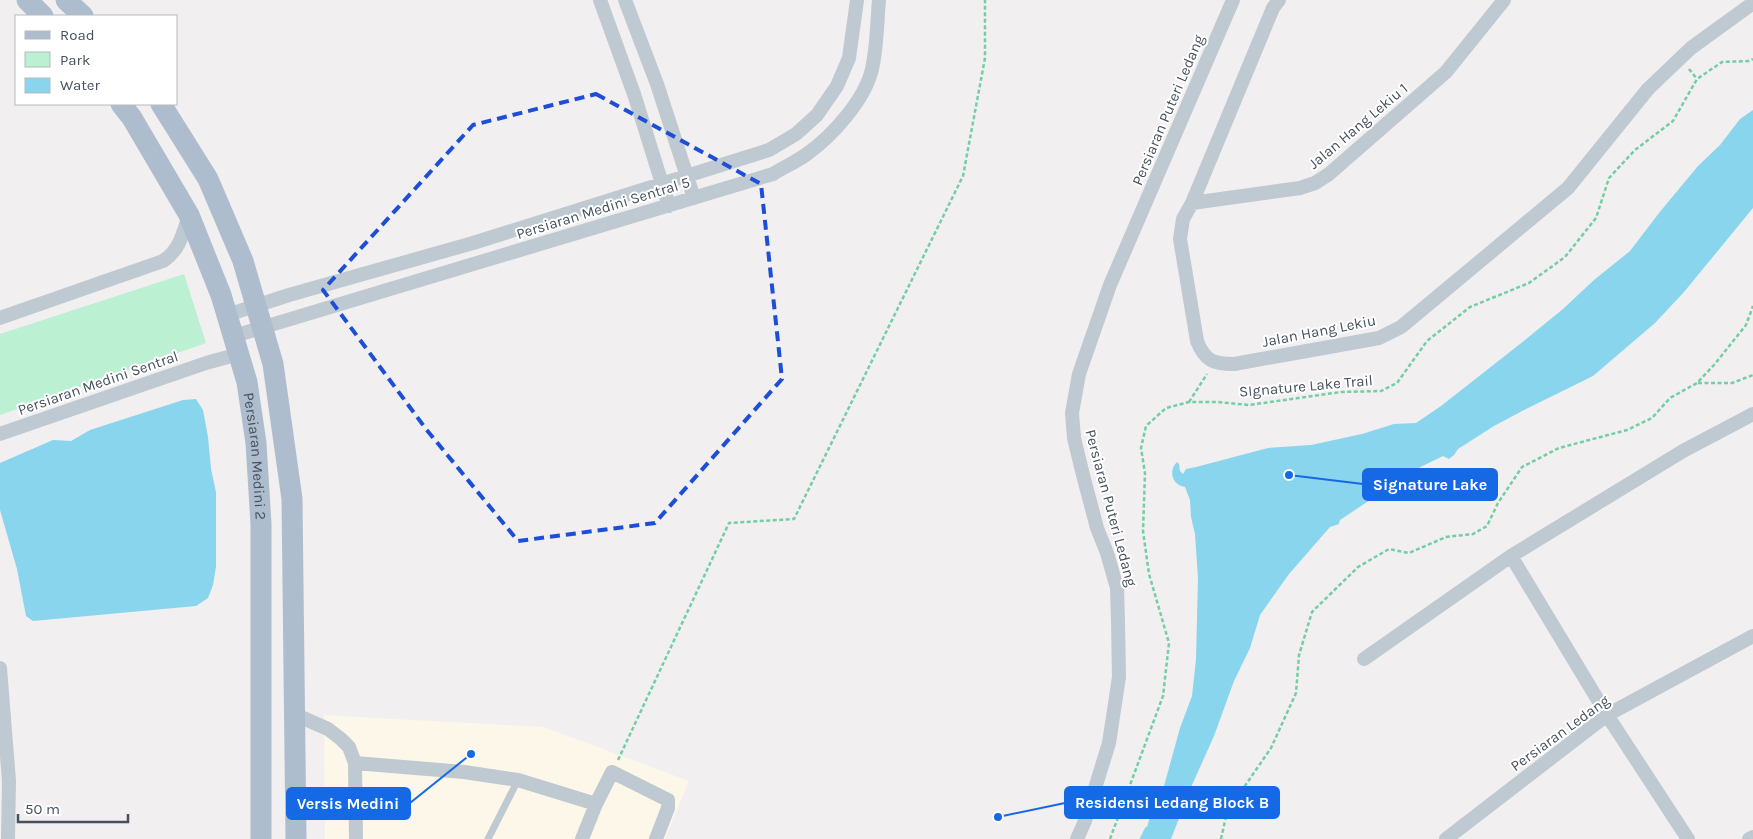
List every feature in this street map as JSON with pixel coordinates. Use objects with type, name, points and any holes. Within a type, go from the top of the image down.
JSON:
[{"type":"main road","points":[[27,0],[42,15]]},
{"type":"main road","points":[[66,0],[81,15]]},
{"type":"main road","name":"Persiaran Medini 2","points":[[122,105],[132,118],[189,215],[206,254],[237,345],[247,382],[260,486],[261,839]]},
{"type":"main road","name":"Persiaran Medini 2","points":[[162,105],[208,180],[243,261],[273,364],[292,499],[296,839]]},
{"type":"street","points":[[600,0],[634,94],[669,206]]},
{"type":"street","points":[[625,0],[657,84],[694,198]]},
{"type":"street","name":"Persiaran Medini Sentral 5","points":[[227,315],[473,243],[769,150],[796,134],[817,116],[837,86],[849,58],[858,0]]},
{"type":"street","name":"Persiaran Medini Sentral 5","points":[[237,345],[262,327],[773,174],[807,154],[831,133],[861,94],[872,70],[879,0]]},
{"type":"street","name":"Persiaran Puteri Ledang","points":[[1077,839],[1085,820],[1109,743],[1118,677],[1118,621],[1117,588],[1107,553],[1097,528],[1078,456],[1072,413],[1080,374],[1110,285],[1233,0]]},
{"type":"street","points":[[1214,362],[1202,354],[1197,341],[1180,239],[1184,219],[1273,8],[1279,0]]},
{"type":"street","name":"Jalan Hang Lekiu 1","points":[[1192,203],[1300,188],[1315,183],[1329,174],[1446,72],[1504,0]]},
{"type":"street","name":"Jalan Hang Lekiu","points":[[1214,362],[1234,364],[1379,338],[1401,327],[1568,188],[1648,89],[1691,48],[1753,3]]},
{"type":"street","points":[[0,318],[163,261],[172,255],[179,245],[189,215]]},
{"type":"street","name":"Persiaran Medini Sentral","points":[[0,434],[206,363],[237,345]]},
{"type":"street","points":[[1364,659],[1511,556],[1683,451],[1753,414]]},
{"type":"street","points":[[1511,556],[1607,715],[1688,839]]},
{"type":"street","name":"Persiaran Ledang","points":[[1446,839],[1607,715],[1753,636]]},
{"type":"street","points":[[0,668],[9,782],[8,839]]},
{"type":"street","points":[[294,714],[328,729],[349,747],[355,763],[356,839]]},
{"type":"street","points":[[355,763],[464,772],[518,780],[596,804]]},
{"type":"street","points":[[582,839],[596,804],[612,772],[668,800],[668,808],[656,839]]},
{"type":"lane","points":[[488,839],[518,780]]},
{"type":"path","points":[[612,772],[729,523],[794,519],[962,176],[985,58],[985,0]]},
{"type":"path","name":"SIgnature Lake Trail","points":[[1110,839],[1164,696],[1169,643],[1149,574],[1143,531],[1144,473],[1141,448],[1146,426],[1166,408],[1189,402],[1249,405],[1341,392],[1381,392],[1397,384],[1426,341],[1470,307],[1529,283],[1565,257],[1596,218],[1609,178],[1635,150],[1673,121],[1697,79],[1722,62],[1753,58]]},
{"type":"path","points":[[1221,839],[1227,812],[1271,748],[1296,693],[1299,655],[1312,612],[1358,567],[1389,550],[1409,552],[1446,537],[1473,534],[1488,526],[1498,503],[1522,466],[1559,448],[1627,430],[1652,418],[1670,398],[1697,383],[1746,325],[1753,306]]},
{"type":"path","points":[[1189,402],[1214,362]]},
{"type":"path","points":[[1697,383],[1732,382],[1753,375]]},
{"type":"highlighted area","points":[[596,94],[761,184],[782,379],[655,523],[518,541],[426,429],[323,290],[473,125]]},
{"type":"shaded area","points":[[324,715],[544,727],[689,781],[665,839],[325,839]]},
{"type":"green space","points":[[184,274],[206,343],[0,415],[0,334]]},
{"type":"water","points":[[1753,110],[1753,208],[1684,292],[1655,323],[1593,376],[1494,426],[1458,449],[1449,459],[1443,456],[1402,476],[1340,520],[1339,524],[1330,527],[1289,574],[1260,615],[1250,648],[1234,681],[1214,736],[1171,839],[1144,839],[1149,820],[1156,808],[1164,786],[1180,728],[1192,696],[1196,659],[1198,578],[1195,534],[1190,500],[1185,487],[1174,481],[1172,473],[1177,462],[1183,474],[1186,469],[1268,448],[1311,445],[1362,434],[1394,424],[1416,423],[1441,406],[1520,344],[1630,251],[1698,166],[1720,145],[1740,119]]},
{"type":"water","points":[[196,399],[203,410],[216,492],[216,567],[213,585],[208,598],[196,606],[33,621],[26,616],[17,569],[0,510],[0,463],[53,440],[71,441],[90,430],[183,400]]},
{"type":"waterway","points":[[1142,839],[1147,829]]},
{"type":"place","name":"Signature Lake","points":[[1289,475]]},
{"type":"place","name":"Versis Medini","points":[[471,754]]},
{"type":"place","name":"Residensi Ledang Block B","points":[[998,817]]}]
